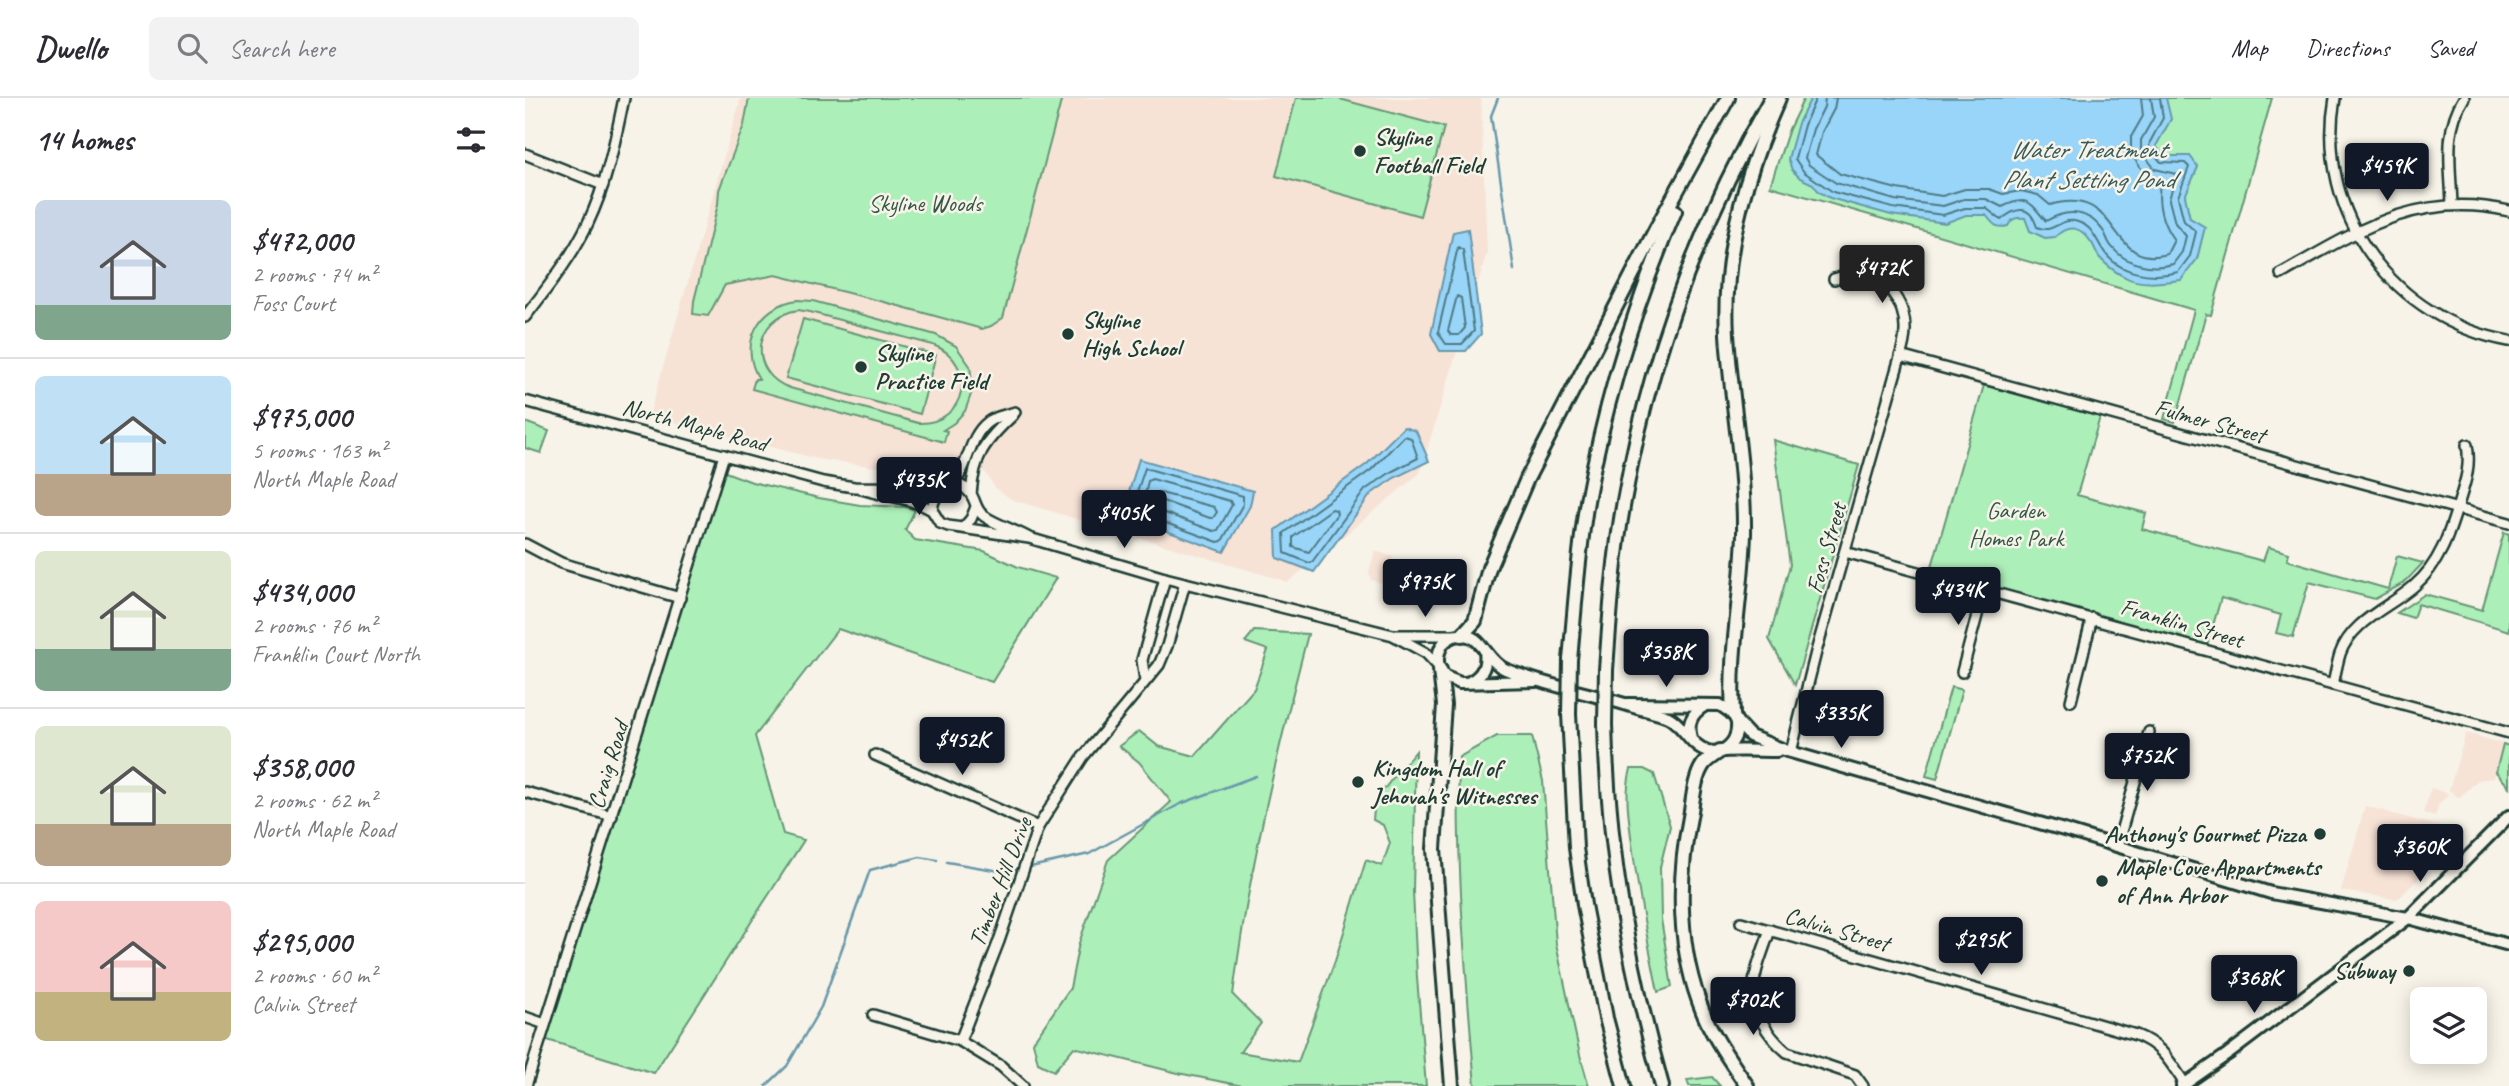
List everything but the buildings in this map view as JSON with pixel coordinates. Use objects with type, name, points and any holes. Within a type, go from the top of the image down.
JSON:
[{"type":"highway","points":[[1460,635],[1475,621],[1489,568],[1527,479],[1728,98]]},
{"type":"highway","points":[[1662,1086],[1639,1002],[1611,837],[1605,724],[1611,597],[1623,502],[1636,440],[1678,291],[1743,147],[1771,98]]},
{"type":"highway","points":[[1735,718],[1731,679],[1744,532],[1727,330],[1729,271],[1744,191],[1755,154],[1779,98]]},
{"type":"highway","points":[[1625,1086],[1606,1018],[1576,848],[1569,714],[1570,660],[1577,576],[1587,504],[1611,394],[1660,245],[1709,130]]},
{"type":"highway","points":[[1439,668],[1444,705],[1434,849],[1452,1086]]},
{"type":"highway","points":[[1721,751],[1703,765],[1696,791],[1684,848],[1682,920],[1692,974],[1703,1012],[1716,1038],[1748,1086]]},
{"type":"main road","points":[[1536,681],[1452,681],[1439,668],[1437,659],[1441,646],[1460,635],[1475,639],[1500,667],[1536,681],[1667,717],[1676,722],[1695,744],[1706,751],[1789,751]]},
{"type":"main road","points":[[1468,682],[1475,679],[1485,666],[1484,650]]},
{"type":"main road","points":[[1627,704],[1720,705],[1756,740],[1789,751],[2271,893],[2408,918],[2509,945]]},
{"type":"main road","points":[[1691,738],[1692,716],[1704,706]]},
{"type":"main road","points":[[1721,751],[1733,742],[1737,729],[1735,718]]},
{"type":"main road","points":[[2183,1085],[2408,918],[2509,816]]},
{"type":"street","points":[[525,317],[569,258],[588,222],[603,185],[624,98]]},
{"type":"street","points":[[2335,98],[2332,141],[2338,187],[2355,231],[2382,270],[2400,290],[2446,320],[2478,334],[2509,341]]},
{"type":"street","points":[[2452,205],[2452,122],[2464,98]]},
{"type":"street","points":[[525,153],[603,185]]},
{"type":"street","points":[[2281,274],[2355,231],[2412,209],[2452,205],[2509,211]]},
{"type":"street","name":"Foss Street","points":[[1789,751],[1905,332],[1902,309],[1884,284],[1874,277],[1856,274],[1833,279]]},
{"type":"street","name":"Fulmer Street","points":[[1900,356],[2509,523]]},
{"type":"street","name":"North Maple Road","points":[[525,401],[823,482],[854,486],[940,488]]},
{"type":"street","points":[[1029,538],[984,516],[976,507],[971,494],[972,475],[983,446],[1015,412],[988,422],[969,450],[963,472],[952,485],[940,488],[932,510],[940,523],[1029,538],[1165,578],[1393,635],[1460,635]]},
{"type":"street","points":[[2333,685],[2340,652],[2352,634],[2369,616],[2414,586],[2430,569],[2442,550],[2469,469],[2467,445]]},
{"type":"street","name":"Craig Road","points":[[526,1086],[725,455]]},
{"type":"street","points":[[952,485],[971,494]]},
{"type":"street","name":"North Maple Road","points":[[854,486],[876,494],[908,499],[932,510]]},
{"type":"street","points":[[963,528],[976,507]]},
{"type":"street","points":[[525,544],[561,563],[681,598]]},
{"type":"street","name":"Franklin Street","points":[[1845,552],[2509,733]]},
{"type":"street","points":[[1145,680],[1142,660],[1165,578]]},
{"type":"street","name":"Timber Hill Drive","points":[[960,1041],[999,942],[1038,827],[1083,757],[1159,665],[1185,583]]},
{"type":"street","points":[[1962,673],[1984,589]]},
{"type":"street","points":[[2071,701],[2092,618]]},
{"type":"street","points":[[1393,635],[1426,653],[1439,668]]},
{"type":"street","points":[[2117,846],[2149,732]]},
{"type":"street","points":[[875,754],[1038,827]]},
{"type":"street","points":[[525,792],[612,816]]},
{"type":"street","name":"Calvin Street","points":[[1741,922],[2136,1035],[2162,1050],[2183,1085]]},
{"type":"street","points":[[1770,930],[1755,975],[1752,996],[1766,1028],[1778,1045],[1787,1052],[1855,1075],[1863,1086]]},
{"type":"street","points":[[873,1015],[960,1041],[1001,1066],[1023,1086]]},
{"type":"street","points":[[525,1017],[545,1024]]},
{"type":"shaded area","name":"Skyline High School","points":[[741,98],[1481,98],[1487,253],[1420,473],[1288,582],[1013,500],[995,488],[985,472],[948,462],[933,472],[818,459],[649,416]]},
{"type":"shaded area","points":[[1375,551],[1393,557],[1386,584],[1371,580],[1369,572]]},
{"type":"shaded area","points":[[2466,733],[2504,744],[2494,778],[2478,780],[2459,798],[2449,790]]},
{"type":"shaded area","points":[[2431,788],[2449,794],[2437,806],[2435,816],[2423,813]]},
{"type":"shaded area","points":[[2365,806],[2463,833],[2400,897],[2395,899],[2341,891]]},
{"type":"green space","name":"Skyline Woods","points":[[749,98],[1062,98],[1003,318],[982,329],[776,275],[725,285],[708,316],[693,314],[719,190],[744,125]]},
{"type":"green space","name":"Skyline Football Field","points":[[1296,98],[1336,98],[1444,127],[1420,216],[1276,176]]},
{"type":"green space","name":"Water Treatment Plant Settling Pond","points":[[1804,98],[2272,98],[2211,315],[2206,314],[2175,422],[2164,419],[2194,310],[1770,186],[1789,129]]},
{"type":"green space","points":[[813,301],[936,335],[956,346],[970,366],[973,389],[965,411],[943,430],[947,431],[944,442],[752,389],[755,379],[759,379],[751,353],[756,329],[763,318],[784,303]],"holes":[[[798,310],[933,345],[948,353],[957,365],[961,378],[961,391],[956,404],[947,414],[935,421],[918,423],[790,388],[776,381],[762,359],[764,334],[772,323],[783,315]]]},
{"type":"green space","name":"Skyline Practice Field","points":[[803,319],[936,355],[920,414],[786,378]]},
{"type":"green space","name":"Garden Homes Park","points":[[1984,385],[2100,417],[2077,495],[2146,513],[2142,529],[2263,561],[2268,547],[2289,553],[2287,560],[2388,589],[2397,556],[2423,563],[2404,583],[2375,599],[2309,582],[2293,637],[2276,633],[2281,615],[2221,598],[2207,646],[1931,570]]},
{"type":"green space","points":[[525,422],[549,431],[541,453],[525,448]]},
{"type":"green space","points":[[1773,440],[1859,465],[1795,685],[1769,639],[1790,565]]},
{"type":"green space","points":[[720,470],[752,482],[819,498],[915,510],[905,530],[915,540],[984,551],[1018,567],[1056,578],[992,682],[838,629],[755,736],[783,834],[804,840],[654,1073],[541,1038]]},
{"type":"green space","points":[[2504,532],[2509,534],[2509,631],[2418,604],[2413,618],[2397,613],[2425,594],[2482,610]]},
{"type":"green space","points":[[1254,631],[1308,634],[1265,813],[1239,949],[1233,995],[1261,1023],[1240,1052],[1298,1062],[1335,961],[1366,860],[1382,866],[1390,843],[1383,825],[1373,820],[1374,810],[1389,783],[1416,751],[1413,891],[1426,1086],[1243,1086],[1074,1047],[1054,1071],[1038,1063],[1033,1042],[1070,988],[1079,943],[1108,860],[1171,802],[1139,762],[1119,746],[1139,731],[1158,746],[1195,756],[1254,689],[1268,650],[1245,642]]},
{"type":"green space","points":[[1951,687],[1962,690],[1937,779],[1926,776]]},
{"type":"green space","points":[[1497,736],[1532,736],[1543,781],[1556,944],[1589,1086],[1475,1086],[1460,880],[1459,757]]},
{"type":"green space","points":[[2503,744],[2509,746],[2509,787],[2496,772]]},
{"type":"green space","points":[[1631,769],[1644,769],[1654,774],[1670,826],[1660,867],[1661,919],[1672,987],[1658,992],[1640,900],[1630,825],[1627,797]]},
{"type":"green space","points":[[1712,1077],[1720,1086],[1689,1086],[1687,1080]]},
{"type":"water","name":"Water Treatment Plant Settling Pond","points":[[1811,98],[2166,98],[2171,119],[2156,146],[2164,156],[2190,156],[2198,167],[2185,196],[2190,218],[2205,227],[2197,259],[2181,280],[2138,282],[2107,265],[2079,230],[2069,229],[2055,237],[2045,238],[2030,231],[2025,218],[2015,219],[2004,227],[1995,225],[1986,215],[1966,215],[1945,223],[1891,215],[1830,198],[1819,192],[1813,184],[1800,178],[1792,170],[1788,159],[1798,123]]},
{"type":"water","points":[[1468,229],[1481,334],[1466,351],[1440,351],[1431,334],[1453,232]]},
{"type":"water","points":[[1404,427],[1416,431],[1429,461],[1394,478],[1371,494],[1314,572],[1277,558],[1276,530],[1367,464]]},
{"type":"water","points":[[1139,459],[1253,491],[1250,506],[1224,552],[1122,515]]},
{"type":"waterway","points":[[1498,98],[1491,116],[1514,270]]},
{"type":"waterway","points":[[1026,868],[1089,854],[1180,804],[1256,776]]},
{"type":"waterway","points":[[766,1086],[787,1066],[821,1007],[870,870],[920,857],[937,860]]},
{"type":"waterway","points":[[947,862],[1006,872],[1020,869]]},
{"type":"place","name":"Skyline Football Field","points":[[1360,151]]},
{"type":"place","name":"Skyline High School","points":[[1068,334]]},
{"type":"place","name":"Skyline Practice Field","points":[[861,367]]},
{"type":"place","name":"Kingdom Hall of Jehovah's Witnesses","points":[[1358,782]]},
{"type":"place","name":"Anthony's Gourmet Pizza","points":[[2320,834]]},
{"type":"place","name":"Maple Cove Appartments of Ann Arbor","points":[[2102,881]]},
{"type":"place","name":"Subway","points":[[2409,971]]}]
